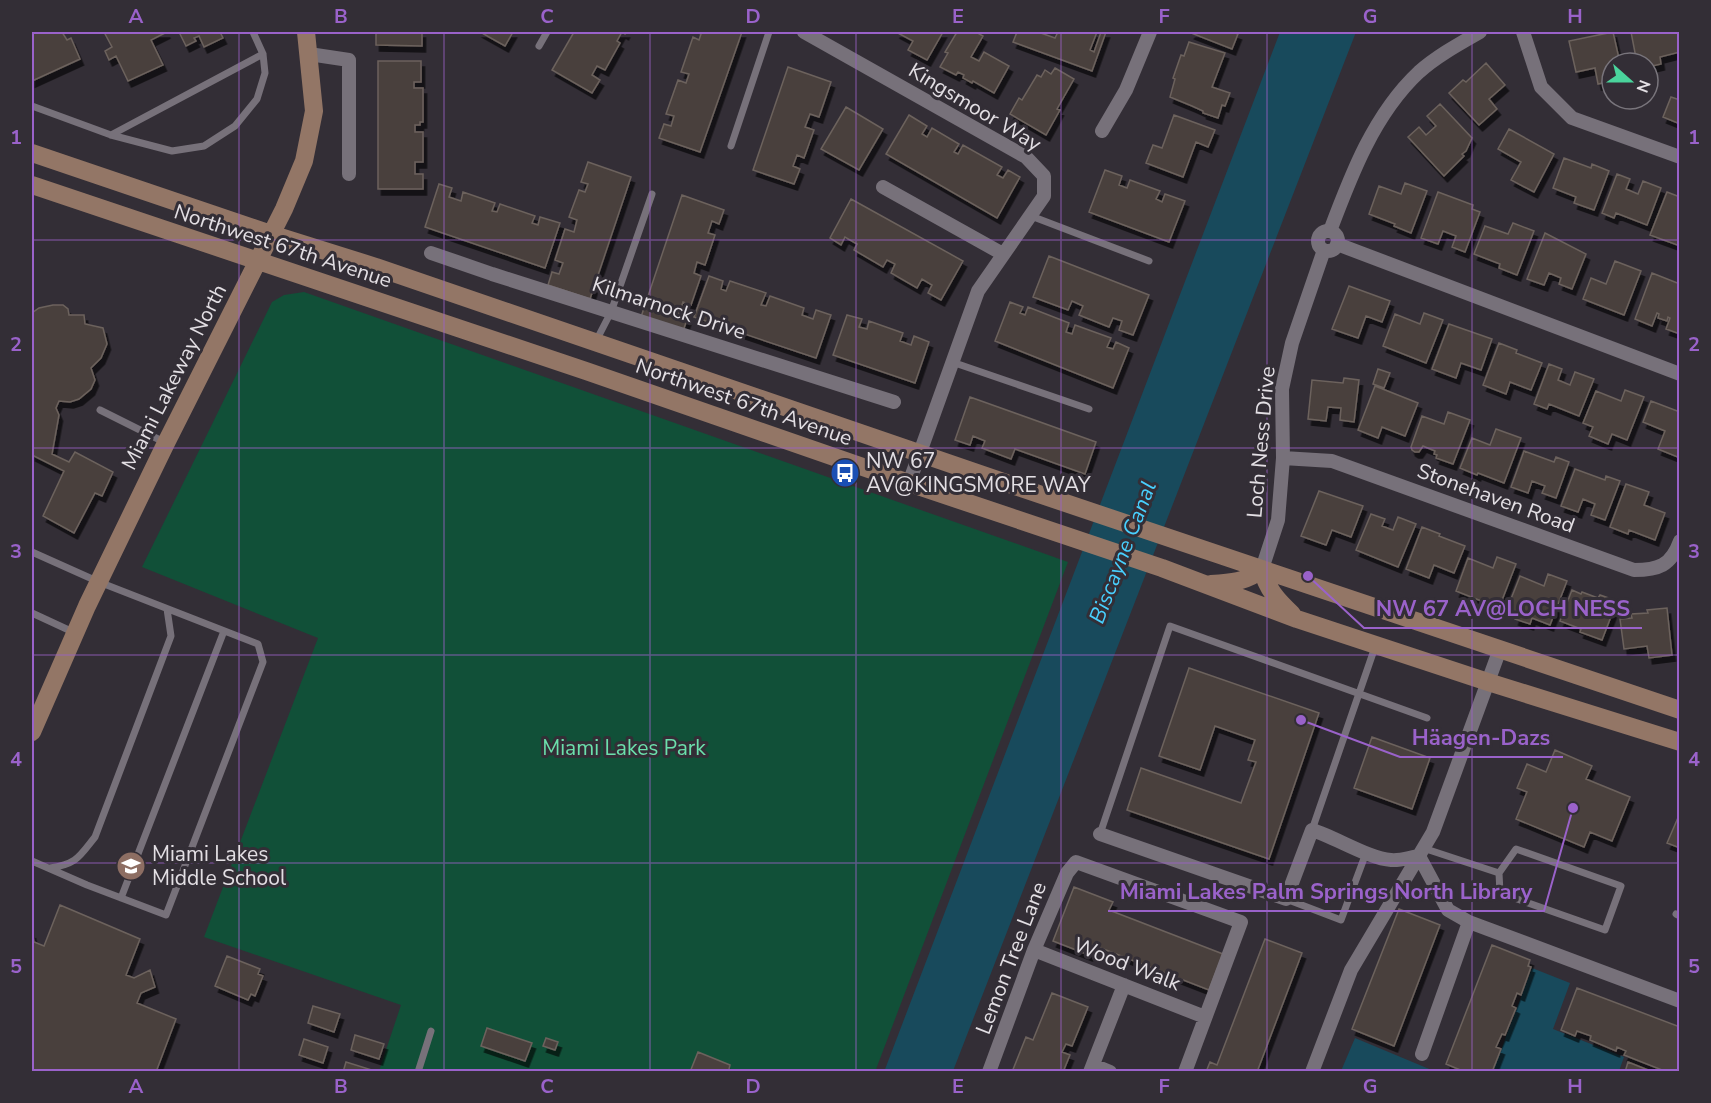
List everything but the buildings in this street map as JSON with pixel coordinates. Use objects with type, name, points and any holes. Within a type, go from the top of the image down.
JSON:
[{"type":"main road","name":"Miami Lakeway North","points":[[32,732],[36,712],[166,442],[284,209],[304,161],[314,111],[306,32]]},
{"type":"main road","name":"Northwest 67th Avenue","points":[[32,153],[596,341],[1021,488],[1680,710]]},
{"type":"main road","name":"Northwest 67th Avenue","points":[[32,186],[586,371],[1161,568],[1297,619],[1680,742]]},
{"type":"main road","points":[[586,371],[596,341]]},
{"type":"main road","points":[[1205,584],[1252,578],[1262,569],[1266,583],[1281,604],[1297,619]]},
{"type":"street","name":"Kingsmoor Way","points":[[804,32],[1026,157],[1044,176],[1044,196],[978,291],[909,483]]},
{"type":"street","points":[[1102,130],[1126,90],[1150,32]]},
{"type":"street","points":[[1480,32],[1445,53],[1420,72],[1399,93],[1366,146],[1346,189],[1334,237],[1680,374]]},
{"type":"street","points":[[1523,32],[1541,87],[1572,118],[1680,157]]},
{"type":"street","points":[[309,54],[349,60],[349,174]]},
{"type":"street","points":[[883,187],[1003,254]]},
{"type":"street","name":"Loch Ness Drive","points":[[1262,569],[1278,520],[1283,458],[1282,389],[1292,343],[1324,250],[1334,249],[1334,237]]},
{"type":"street","name":"Kilmarnock Drive","points":[[431,253],[894,402]]},
{"type":"street","name":"Stonehaven Road","points":[[1283,458],[1332,461],[1634,570],[1649,570],[1664,566],[1676,552],[1680,541]]},
{"type":"street","points":[[1312,1071],[1351,970],[1433,832],[1500,649]]},
{"type":"street","points":[[1100,834],[1286,899],[1312,830],[1366,853],[1392,860],[1421,852]]},
{"type":"street","points":[[1421,852],[1448,910],[1469,922],[1680,1001]]},
{"type":"street","name":"Lemon Tree Lane","points":[[990,1071],[1034,950],[1067,873],[1076,862],[1241,922],[1205,1017]]},
{"type":"street","points":[[1422,1054],[1469,922]]},
{"type":"street","name":"Wood Walk","points":[[1034,950],[1205,1017]]},
{"type":"street","points":[[1110,1071],[1092,1068],[1124,985]]},
{"type":"street","points":[[1185,1071],[1205,1017]]},
{"type":"lane","points":[[32,106],[111,135],[172,151],[204,146],[236,126],[257,99],[265,73],[263,54],[253,32]]},
{"type":"lane","points":[[539,46],[547,32]]},
{"type":"lane","points":[[731,146],[769,32]]},
{"type":"lane","points":[[111,135],[263,54]]},
{"type":"lane","points":[[596,341],[611,312],[652,194]]},
{"type":"lane","points":[[1031,216],[1149,261]]},
{"type":"lane","points":[[952,362],[1089,409]]},
{"type":"lane","points":[[100,410],[166,442]]},
{"type":"lane","points":[[32,552],[99,582],[258,644],[263,662],[166,915],[32,861]]},
{"type":"lane","points":[[47,868],[63,866],[77,860],[95,837],[171,636],[167,609]]},
{"type":"lane","points":[[32,613],[75,633]]},
{"type":"lane","points":[[1100,834],[1170,626],[1427,718]]},
{"type":"lane","points":[[121,898],[224,631]]},
{"type":"lane","points":[[1312,830],[1376,645]]},
{"type":"lane","points":[[1516,849],[1621,886],[1605,930],[1500,893],[1499,873],[1516,849]]},
{"type":"lane","points":[[1421,852],[1499,873]]},
{"type":"lane","points":[[1286,899],[1341,920],[1366,853]]},
{"type":"lane","points":[[418,1071],[431,1031]]},
{"type":"green space","name":"Miami Lakes Park","points":[[304,292],[1068,562],[875,1072],[379,1071],[401,1005],[204,937],[318,638],[142,567],[272,302],[284,295]]},
{"type":"water","name":"Biscayne Canal","points":[[1280,32],[1356,32],[953,1071],[884,1072]]},
{"type":"water","points":[[1532,968],[1570,983],[1553,1029],[1624,1057],[1619,1071],[1493,1071]]},
{"type":"water","points":[[1355,1038],[1434,1071],[1341,1071]]},
{"type":"place","name":"NW 67 AV@KINGSMORE WAY","points":[[845,473]]},
{"type":"place","name":"NW 67 AV@LOCH NESS","points":[[1308,576]]},
{"type":"place","name":"Häagen-Dazs","points":[[1301,720]]},
{"type":"place","name":"Miami Lakes Palm Springs North Library","points":[[1573,808]]},
{"type":"place","name":"Miami Lakes Middle School","points":[[131,866]]}]
